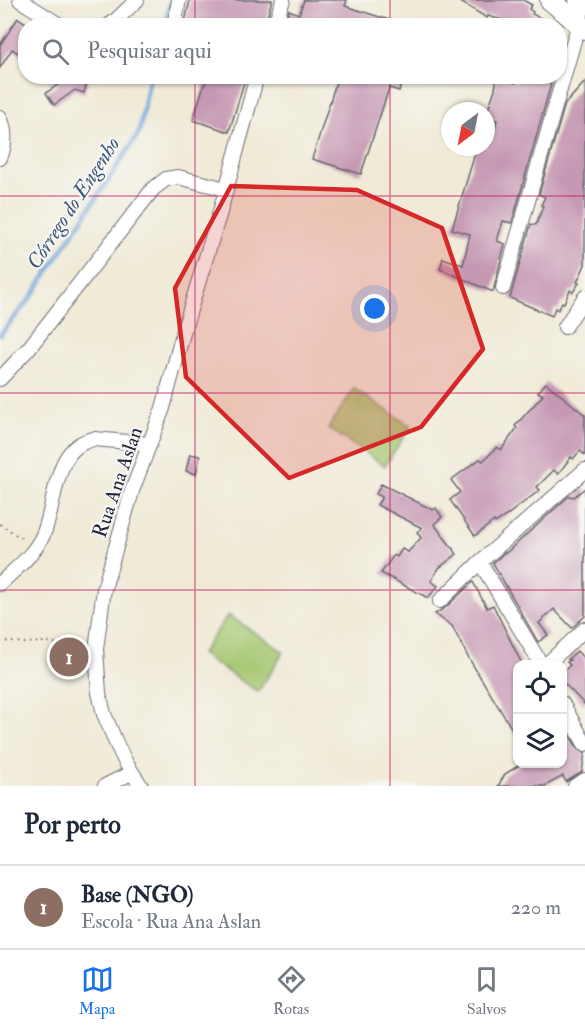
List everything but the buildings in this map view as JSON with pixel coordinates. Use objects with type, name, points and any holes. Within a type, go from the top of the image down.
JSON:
[{"type":"main road","points":[[550,0],[583,16]]},
{"type":"main road","points":[[579,0],[583,16]]},
{"type":"street","points":[[21,0],[49,18]]},
{"type":"street","points":[[118,18],[136,0]]},
{"type":"street","points":[[176,18],[179,0]]},
{"type":"street","points":[[277,18],[283,0]]},
{"type":"street","points":[[567,70],[583,16]]},
{"type":"street","name":"Rua Ana Aslan","points":[[141,786],[132,773],[104,714],[99,693],[96,649],[104,589],[132,491],[150,444],[255,84]]},
{"type":"street","points":[[503,288],[563,84]]},
{"type":"street","points":[[0,117],[5,137],[0,158]]},
{"type":"street","points":[[0,379],[29,348],[153,189],[166,179],[178,177],[226,189]]},
{"type":"street","points":[[565,327],[585,297]]},
{"type":"street","points":[[0,584],[37,546],[46,526],[64,465],[74,447],[86,440],[94,439],[150,444]]},
{"type":"street","points":[[440,601],[480,562],[585,470]]},
{"type":"street","points":[[480,562],[540,660]]},
{"type":"street","points":[[552,660],[585,629]]},
{"type":"street","points":[[567,712],[585,744]]},
{"type":"street","points":[[105,786],[132,773]]},
{"type":"street","points":[[575,786],[585,780]]},
{"type":"path","points":[[0,524],[30,544],[37,546]]},
{"type":"path","points":[[0,641],[42,642],[96,649]]},
{"type":"highlighted area","points":[[231,186],[357,190],[442,228],[483,349],[421,427],[289,478],[186,377],[175,288]]},
{"type":"green space","points":[[354,389],[411,426],[385,466],[328,428]]},
{"type":"green space","points":[[228,615],[284,652],[258,692],[201,654]]},
{"type":"waterway","name":"Córrego do Engenho","points":[[166,18],[171,0]]},
{"type":"waterway","name":"Córrego do Engenho","points":[[0,335],[32,296],[139,133],[148,84]]},
{"type":"place","name":"Base (NGO)","points":[[69,657]]}]
